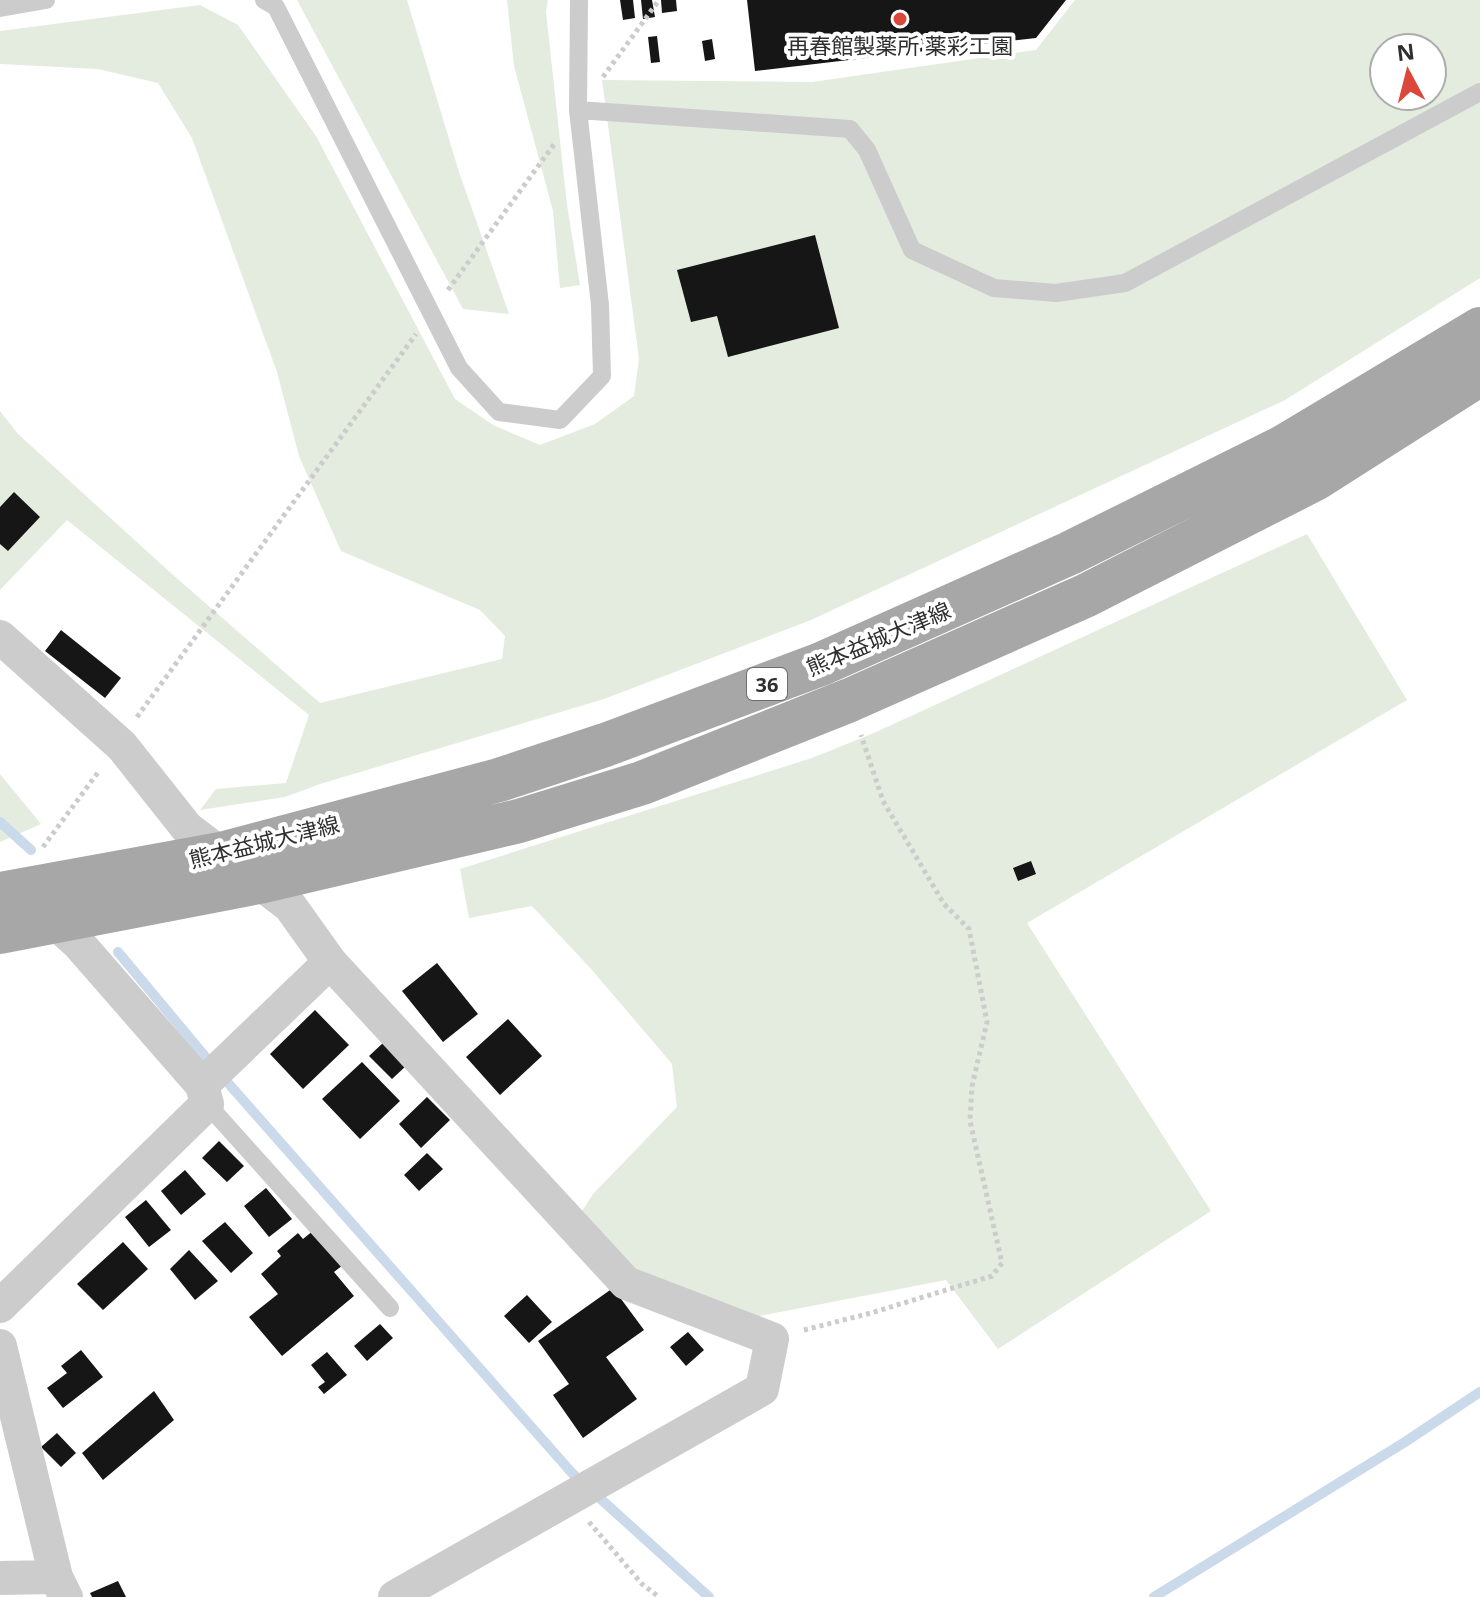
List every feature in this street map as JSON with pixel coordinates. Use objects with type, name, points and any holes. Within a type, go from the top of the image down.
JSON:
[{"type":"main road","name":"熊本益城大津線","points":[[14,878],[221,854],[514,775],[605,745],[861,647],[1070,553],[1283,447],[1480,329]]},
{"type":"main road","name":"熊本益城大津線","points":[[0,932],[259,882],[519,821],[614,791],[850,700],[1085,596],[1302,486],[1480,374]]},
{"type":"street","points":[[0,637],[122,746],[187,828],[290,906],[330,962],[626,1283],[772,1339],[762,1389],[395,1597]]},
{"type":"street","points":[[14,878],[213,1081]]},
{"type":"street","points":[[0,1306],[330,962]]},
{"type":"street","points":[[0,1346],[61,1587],[0,1578]]},
{"type":"lane","points":[[0,8],[46,0]]},
{"type":"lane","points":[[264,0],[276,7],[459,368],[499,412],[560,420],[602,376],[600,305],[578,110],[579,0]]},
{"type":"lane","points":[[578,110],[850,129],[867,150],[912,250],[994,288],[1056,293],[1125,283],[1480,92]]},
{"type":"lane","points":[[213,1081],[390,1308]]},
{"type":"path","points":[[594,89],[659,0]]},
{"type":"path","points":[[446,294],[557,140]]},
{"type":"path","points":[[130,727],[418,332]]},
{"type":"path","points":[[772,1339],[992,1276],[1002,1263],[970,1121],[972,1086],[987,1022],[969,929],[944,904],[883,801],[850,700]]},
{"type":"path","points":[[14,878],[102,766]]},
{"type":"path","points":[[572,1496],[642,1584],[659,1597]]},
{"type":"shaded area","points":[[297,0],[407,0],[459,172],[509,314],[463,309]]},
{"type":"shaded area","points":[[507,0],[548,0],[546,12],[567,205],[580,285],[560,288],[553,211],[514,66]]},
{"type":"shaded area","points":[[1075,0],[1480,0],[1480,278],[1285,400],[811,620],[604,699],[285,797],[200,810],[216,789],[286,783],[309,715],[67,520],[0,590],[0,411],[18,434],[320,703],[502,659],[505,636],[480,610],[341,551],[299,456],[277,372],[192,138],[158,83],[98,69],[0,64],[0,31],[200,5],[238,25],[316,136],[455,399],[493,425],[540,445],[595,424],[634,396],[639,359],[602,80],[812,82],[1036,50]]},
{"type":"shaded area","points":[[1307,534],[1407,700],[1027,923],[1211,1211],[998,1349],[946,1280],[754,1317],[636,1275],[579,1216],[593,1194],[677,1107],[672,1064],[592,970],[532,906],[469,918],[460,869],[812,758],[874,733]]},
{"type":"shaded area","points":[[0,774],[41,824],[0,842]]},
{"type":"building","points":[[620,0],[633,0],[635,18],[623,20]]},
{"type":"building","points":[[641,0],[652,0],[655,17],[643,19]]},
{"type":"building","points":[[661,0],[676,0],[677,11],[662,13]]},
{"type":"building","name":"再春館製薬所 薬彩工園","points":[[747,0],[1066,0],[1036,38],[755,71]]},
{"type":"building","points":[[657,36],[660,62],[651,63],[648,37]]},
{"type":"building","points":[[712,39],[715,59],[705,61],[702,41]]},
{"type":"building","points":[[815,235],[839,328],[728,357],[717,316],[691,322],[677,270]]},
{"type":"building","points":[[14,492],[40,517],[8,551],[0,544],[0,507]]},
{"type":"building","points":[[61,630],[121,678],[105,698],[45,651]]},
{"type":"building","points":[[1031,861],[1036,874],[1018,881],[1013,868]]},
{"type":"building","points":[[437,963],[478,1014],[443,1042],[402,991]]},
{"type":"building","points":[[315,1010],[349,1045],[303,1089],[270,1054]]},
{"type":"building","points":[[508,1019],[542,1056],[500,1095],[466,1057]]},
{"type":"building","points":[[384,1042],[407,1065],[392,1079],[369,1056]]},
{"type":"building","points":[[362,1062],[400,1101],[360,1139],[322,1099]]},
{"type":"building","points":[[427,1097],[450,1120],[421,1148],[399,1124]]},
{"type":"building","points":[[219,1141],[244,1166],[227,1182],[202,1158]]},
{"type":"building","points":[[427,1153],[443,1169],[419,1191],[404,1175]]},
{"type":"building","points":[[185,1170],[206,1194],[181,1215],[161,1191]]},
{"type":"building","points":[[266,1188],[292,1219],[269,1237],[244,1206]]},
{"type":"building","points":[[146,1200],[171,1230],[149,1247],[125,1217]]},
{"type":"building","points":[[225,1222],[253,1253],[231,1273],[202,1241]]},
{"type":"building","points":[[314,1230],[343,1265],[334,1272],[354,1296],[282,1356],[249,1317],[278,1294],[261,1274],[281,1256],[277,1251],[298,1233],[303,1239]]},
{"type":"building","points":[[123,1242],[148,1269],[103,1310],[77,1284]]},
{"type":"building","points":[[189,1250],[218,1281],[195,1300],[170,1269]]},
{"type":"building","points":[[613,1288],[644,1330],[606,1357],[637,1399],[583,1438],[553,1395],[569,1384],[538,1341]]},
{"type":"building","points":[[527,1295],[552,1322],[529,1343],[504,1316]]},
{"type":"building","points":[[380,1324],[393,1338],[367,1361],[354,1346]]},
{"type":"building","points":[[688,1332],[704,1350],[686,1366],[670,1347]]},
{"type":"building","points":[[81,1350],[103,1377],[63,1408],[47,1388],[67,1373],[61,1366]]},
{"type":"building","points":[[327,1352],[347,1375],[324,1394],[318,1387],[325,1382],[311,1365]]},
{"type":"building","points":[[154,1391],[174,1420],[103,1480],[82,1453]]},
{"type":"building","points":[[57,1433],[76,1453],[61,1467],[41,1447]]},
{"type":"building","points":[[118,1581],[126,1597],[92,1597],[90,1593]]},
{"type":"waterway","points":[[0,822],[31,850]]},
{"type":"waterway","points":[[118,952],[213,1066],[572,1473],[709,1597]]},
{"type":"waterway","points":[[1154,1597],[1405,1442],[1480,1392]]},
{"type":"place","name":"再春館製薬所 薬彩工園","points":[[900,19]]}]
